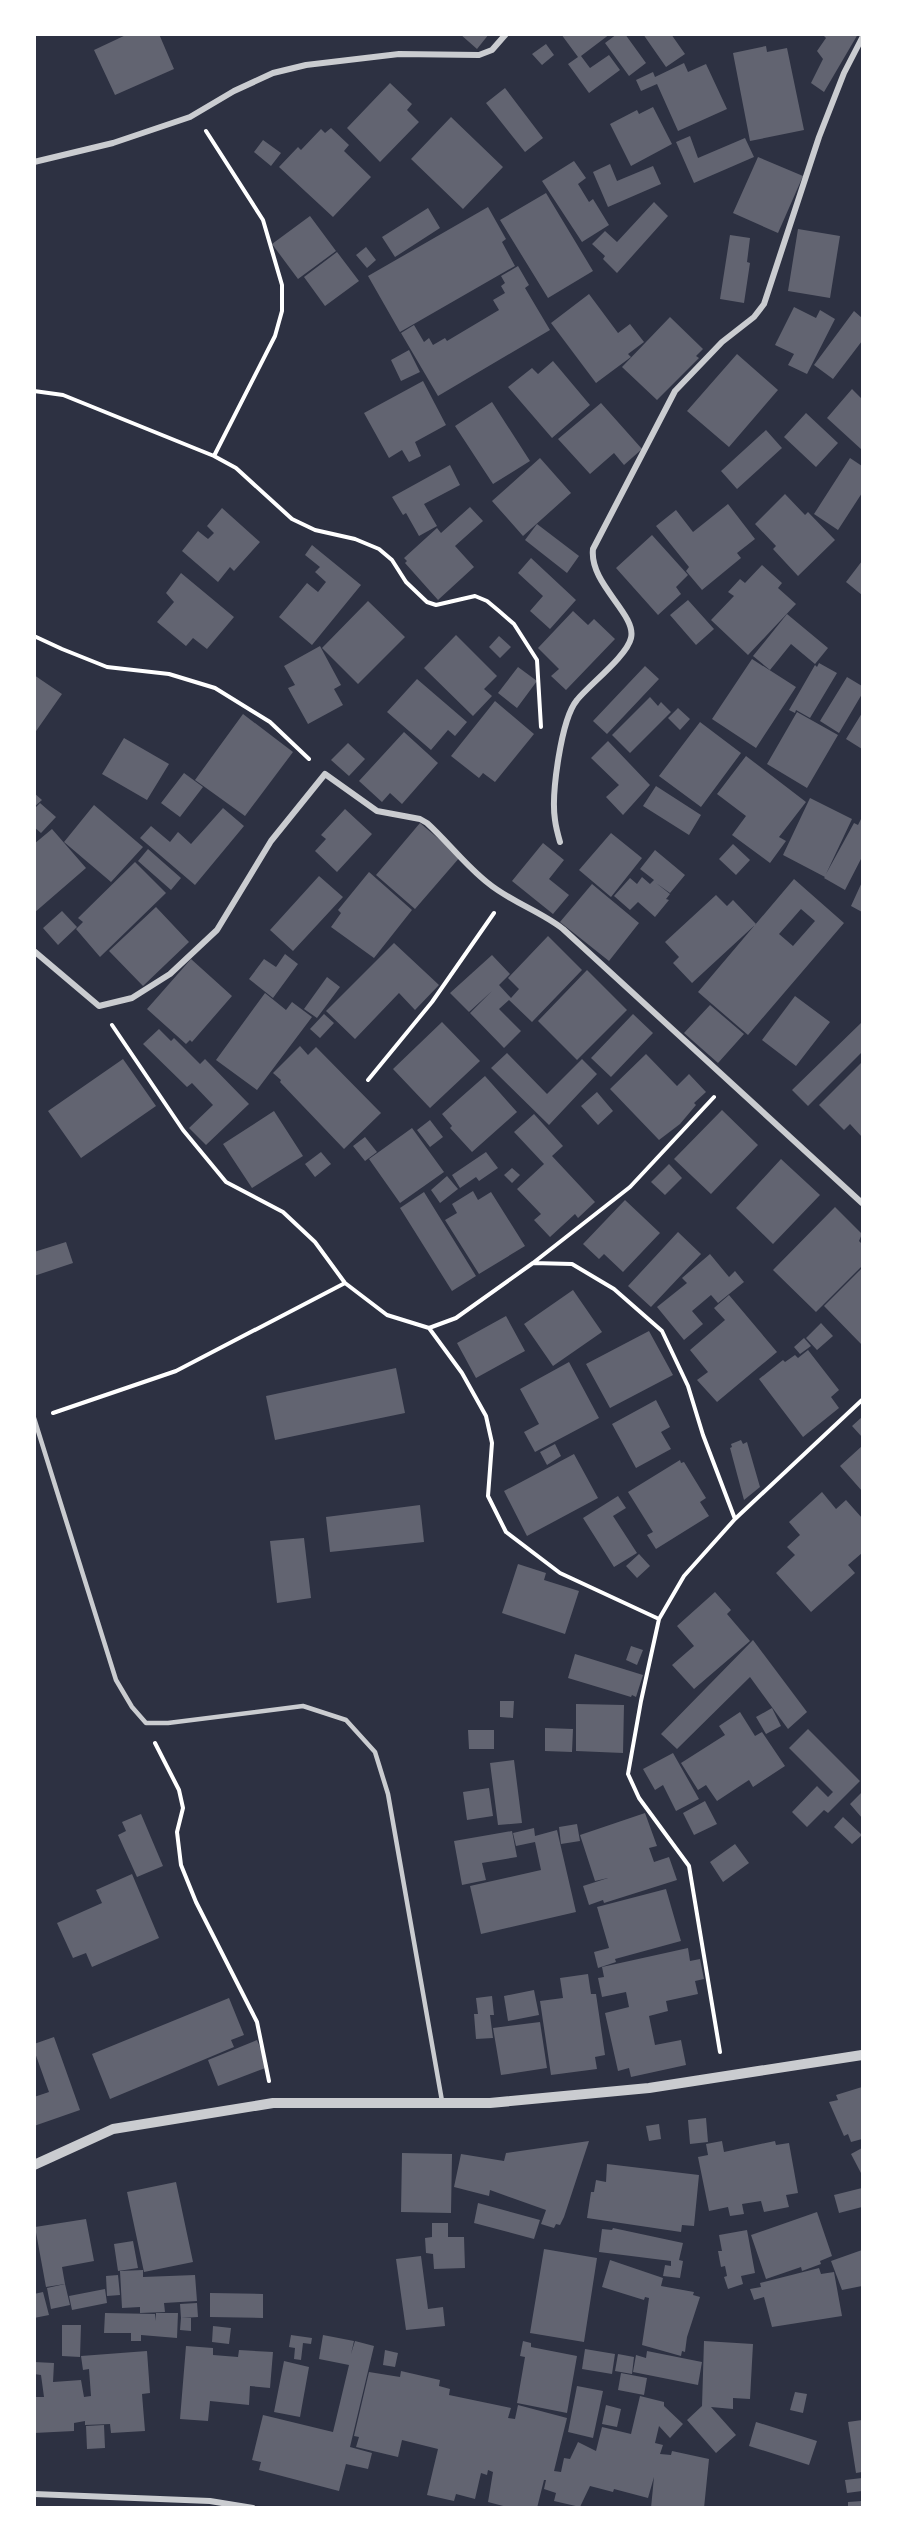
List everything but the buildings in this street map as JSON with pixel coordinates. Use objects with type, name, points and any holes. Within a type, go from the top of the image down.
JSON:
[{"type":"street","points":[[34,162],[113,143],[195,114],[234,91],[273,73],[306,65],[399,54],[479,55],[492,50],[506,34]]},
{"type":"street","points":[[560,842],[555,819],[555,787],[565,725],[578,698],[612,664],[631,640],[631,626],[596,573],[592,559],[593,549],[675,391],[722,342],[754,317],[764,304],[819,137],[844,73],[862,38]]},
{"type":"street","points":[[34,951],[99,1006],[115,1004],[142,992],[170,974],[217,930],[271,841],[325,774],[377,811],[420,819],[428,823],[487,882],[523,907],[550,919],[563,929],[862,1203]]},
{"type":"street","points":[[34,2165],[113,2129],[273,2103],[443,2105],[490,2103],[649,2088],[862,2055]]},
{"type":"street","points":[[34,2494],[210,2501],[253,2508]]},
{"type":"lane","points":[[35,1418],[116,1680],[132,1707],[146,1723],[195,1721],[303,1706],[346,1720],[375,1752],[388,1794],[443,2105]]},
{"type":"path","points":[[195,114],[263,220],[282,285],[282,311],[276,336],[214,456]]},
{"type":"path","points":[[34,391],[63,395],[214,456],[236,468],[292,519],[315,531],[355,539],[379,549],[392,560],[406,582],[427,602],[436,605],[475,596],[488,601],[514,624],[537,660],[542,731]]},
{"type":"path","points":[[34,636],[107,666],[169,674],[215,688],[270,722],[325,774]]},
{"type":"path","points":[[368,1080],[432,1002],[478,939],[492,918],[503,894]]},
{"type":"path","points":[[99,1006],[183,1131],[226,1182],[283,1212],[315,1242],[345,1283],[387,1315],[429,1328],[462,1373],[486,1416],[492,1443],[488,1496],[506,1532],[560,1573],[659,1619]]},
{"type":"path","points":[[429,1328],[456,1318],[533,1263],[630,1187],[729,1081]]},
{"type":"path","points":[[533,1263],[572,1264],[614,1289],[662,1331],[688,1386],[703,1435],[735,1519]]},
{"type":"path","points":[[35,1418],[176,1371],[345,1283]]},
{"type":"path","points":[[724,2076],[689,1866],[639,1798],[628,1774],[659,1619],[684,1576],[735,1519],[862,1400]]},
{"type":"path","points":[[146,1723],[178,1790],[183,1808],[177,1832],[180,1865],[196,1902],[257,2022],[273,2103]]}]
